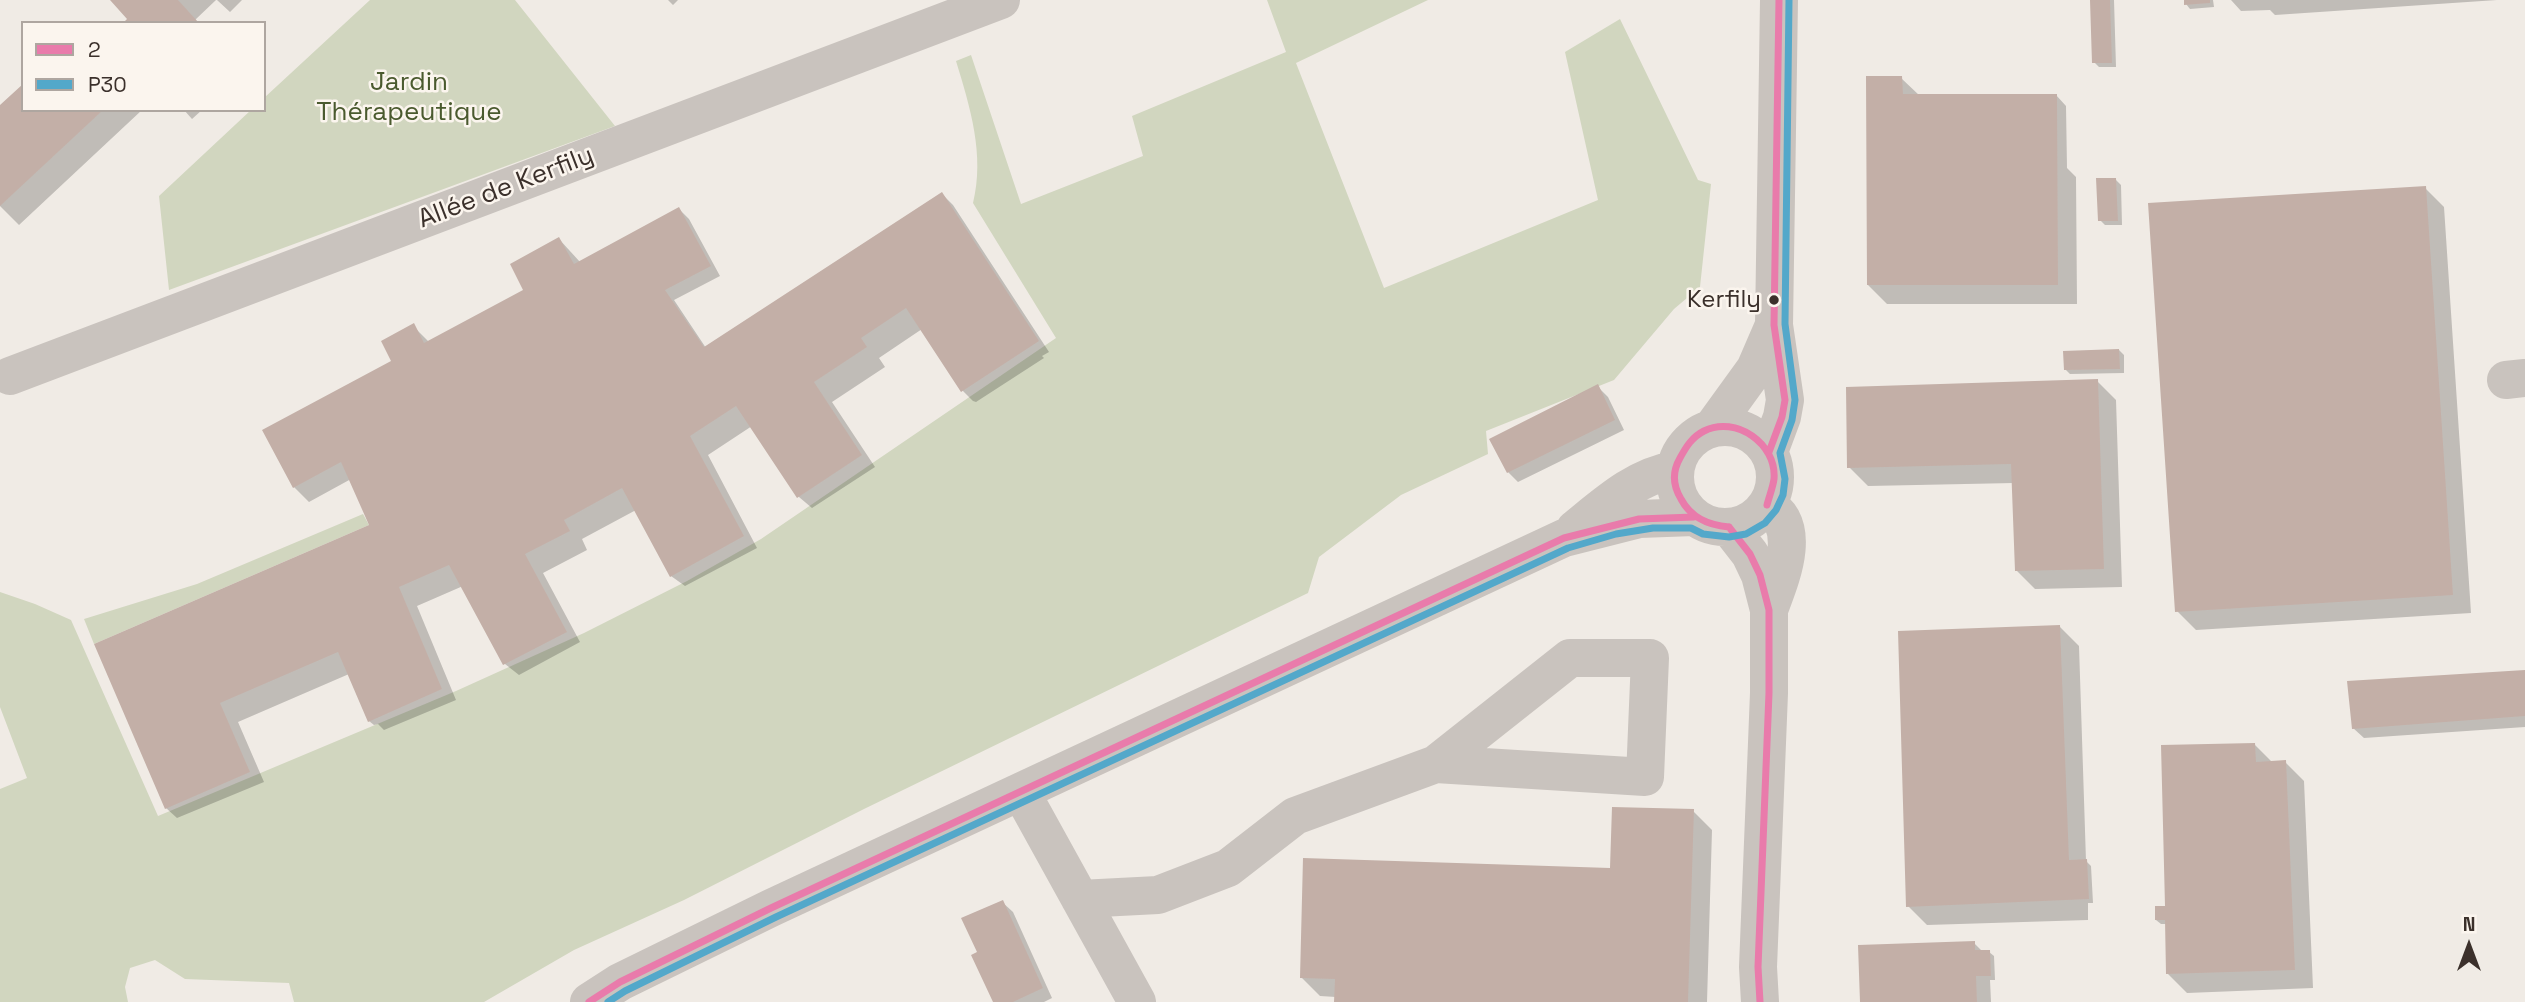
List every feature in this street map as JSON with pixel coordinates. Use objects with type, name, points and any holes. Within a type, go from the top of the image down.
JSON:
[{"type":"street","name":"Allée de Kerfily","points":[[10,376],[1001,0]]},
{"type":"street","points":[[1769,452],[1782,418],[1785,400],[1774,326],[1779,0]]},
{"type":"street","points":[[1713,427],[1755,369],[1774,326]]},
{"type":"street","points":[[589,1002],[620,982],[691,946],[1564,538],[1639,519],[1712,522],[1744,523],[1757,516],[1767,505],[1773,492],[1775,479],[1769,452],[1759,439],[1745,430],[1713,427],[1687,443],[1674,470],[1675,488],[1682,505],[1712,522],[1750,554],[1760,575],[1769,610],[1769,694],[1758,967],[1760,1002]]},
{"type":"street","points":[[1564,538],[1641,480],[1674,470]]},
{"type":"street","points":[[1767,505],[1776,509],[1784,524],[1787,544],[1783,571],[1769,610]]},
{"type":"street","points":[[1080,899],[1158,895],[1228,868],[1295,816],[1436,764],[1570,658],[1650,658],[1645,777],[1436,764]]},
{"type":"street","points":[[1021,792],[1137,1002]]},
{"type":"green space","name":"Jardin Thérapeutique","points":[[370,0],[515,0],[615,126],[169,290],[159,196],[249,112],[266,112],[266,96]]},
{"type":"green space","points":[[1267,0],[1428,0],[1296,63],[1384,288],[1598,200],[1565,52],[1620,19],[1698,180],[1711,184],[1700,287],[1674,309],[1614,380],[1486,431],[1488,454],[1401,495],[1319,557],[1308,593],[864,809],[684,900],[574,950],[484,1002],[294,1002],[289,983],[185,979],[155,960],[130,968],[125,987],[128,1002],[0,1002],[0,789],[27,778],[0,707],[0,592],[71,620],[158,816],[456,691],[584,633],[687,581],[761,539],[1056,338],[973,203],[977,149],[971,113],[956,61],[971,55],[1021,204],[1143,156],[1132,116],[1286,52]]},
{"type":"green space","points":[[363,514],[369,525],[94,644],[84,619],[197,584]]},
{"type":"building","points":[[110,0],[178,0],[197,21],[125,21],[127,19]]},
{"type":"building","points":[[2090,0],[2110,0],[2112,63],[2092,63]]},
{"type":"building","points":[[2184,0],[2210,0],[2210,3],[2184,5]]},
{"type":"building","points":[[1866,76],[1902,76],[1903,94],[2057,94],[2058,285],[1867,285]]},
{"type":"building","points":[[21,86],[21,112],[101,112],[0,206],[0,105]]},
{"type":"building","points":[[2096,178],[2116,178],[2118,221],[2098,221]]},
{"type":"building","points":[[2426,186],[2453,595],[2175,612],[2148,203]]},
{"type":"building","points":[[942,192],[1039,341],[961,392],[906,308],[861,338],[867,347],[814,382],[862,455],[797,498],[736,406],[690,436],[744,536],[670,577],[622,488],[564,520],[570,531],[525,554],[567,632],[503,665],[449,565],[399,587],[442,689],[368,722],[338,652],[220,703],[250,772],[165,809],[94,644],[369,525],[341,462],[293,488],[262,430],[391,361],[381,341],[414,323],[424,343],[523,290],[510,264],[559,237],[574,264],[679,207],[711,266],[665,290],[704,347]]},
{"type":"building","points":[[2119,349],[2120,369],[2064,370],[2063,351]]},
{"type":"building","points":[[2098,379],[2104,569],[2015,571],[2011,464],[1847,468],[1846,387]]},
{"type":"building","points":[[1598,384],[1615,420],[1507,473],[1489,439]]},
{"type":"building","points":[[2060,625],[2069,860],[2087,859],[2089,899],[1906,907],[1898,631]]},
{"type":"building","points":[[2525,670],[2525,716],[2352,729],[2347,681]]},
{"type":"building","points":[[2255,743],[2256,762],[2286,760],[2295,970],[2166,974],[2165,920],[2155,920],[2155,906],[2165,906],[2161,745]]},
{"type":"building","points":[[1612,807],[1694,809],[1688,1002],[1334,1002],[1335,979],[1300,978],[1303,858],[1610,868]]},
{"type":"building","points":[[1003,900],[1043,988],[1013,1002],[993,1002],[971,955],[977,952],[961,918]]},
{"type":"building","points":[[1975,941],[1975,950],[1990,950],[1991,976],[1976,976],[1977,1002],[1860,1002],[1858,945]]},
{"type":"transit line","name":"2","points":[[1769,452],[1782,417],[1785,400],[1774,325],[1779,0]]},
{"type":"transit line","name":"P30","points":[[608,1002],[625,991],[776,917],[1568,548],[1616,534],[1653,528],[1691,528],[1703,534],[1729,537],[1746,534],[1765,523],[1776,510],[1783,495],[1785,479],[1780,453],[1792,420],[1795,400],[1785,324],[1789,0]]},
{"type":"transit line","name":"2","points":[[1729,527],[1695,516],[1685,506],[1676,489],[1674,479],[1677,463],[1700,433],[1716,427],[1729,427],[1741,430],[1762,444],[1773,466],[1774,479],[1767,505]]},
{"type":"transit line","name":"2","points":[[589,1002],[620,982],[771,908],[1564,538],[1639,519],[1694,517]]},
{"type":"transit line","name":"2","points":[[1729,527],[1750,554],[1760,575],[1769,610],[1769,693],[1758,967],[1760,1002]]},
{"type":"place","name":"Kerfily","points":[[1774,300]]}]
